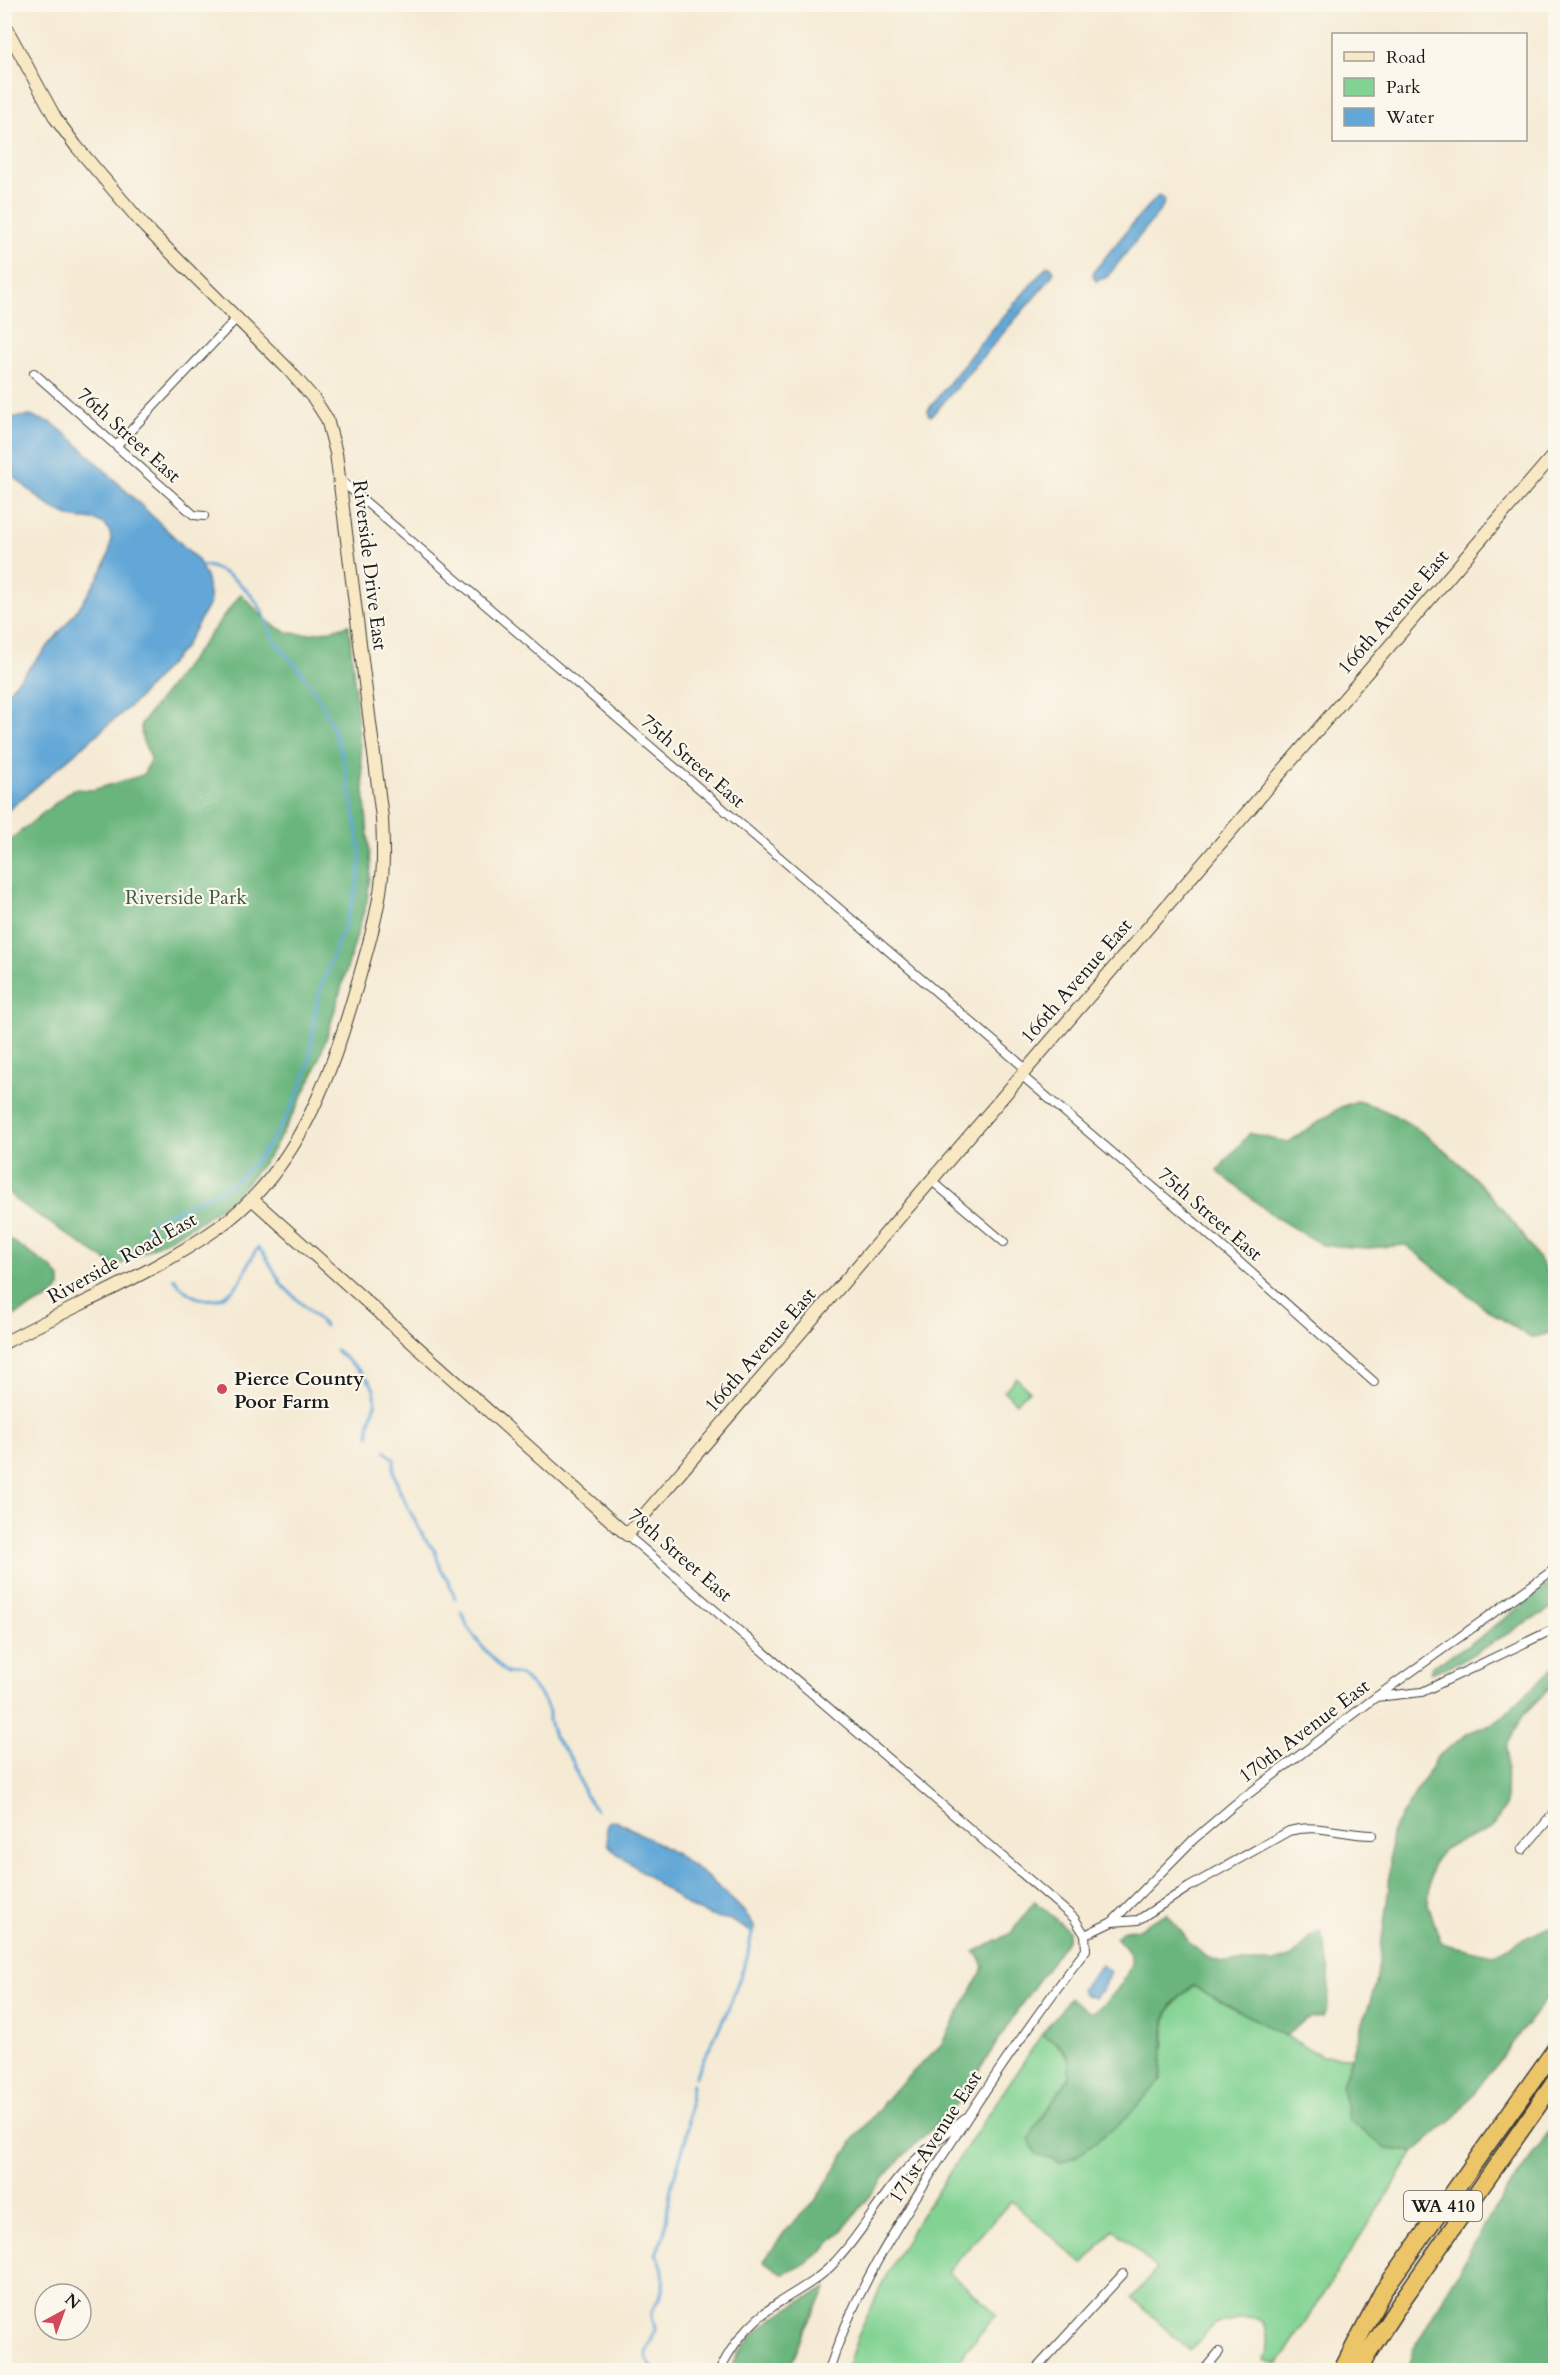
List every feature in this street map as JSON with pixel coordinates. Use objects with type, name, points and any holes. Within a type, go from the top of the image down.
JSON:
[{"type":"highway","name":"WA 410","points":[[1342,2370],[1383,2291],[1556,2048]]},
{"type":"highway","name":"WA 410","points":[[1360,2370],[1368,2353],[1401,2302],[1556,2080]]},
{"type":"street","name":"Riverside Drive East","points":[[4,24],[56,119],[76,146],[145,227],[287,368],[322,409],[336,453],[382,819],[382,877],[368,946],[340,1043],[322,1092],[290,1149],[252,1199]]},
{"type":"street","points":[[117,445],[236,319]]},
{"type":"street","name":"76th Street East","points":[[34,373],[194,515],[204,516]]},
{"type":"street","name":"166th Avenue East","points":[[627,1535],[1556,452]]},
{"type":"street","name":"75th Street East","points":[[339,478],[1024,1072],[1374,1382]]},
{"type":"street","points":[[932,1181],[1004,1242]]},
{"type":"street","name":"Riverside Road East","points":[[4,1343],[152,1267],[220,1226],[252,1199]]},
{"type":"street","name":"78th Street East","points":[[252,1199],[627,1535],[1074,1918],[1085,1935]]},
{"type":"street","name":"170th Avenue East","points":[[1085,1935],[1112,1922],[1220,1816],[1376,1697],[1556,1568]]},
{"type":"street","points":[[1376,1697],[1422,1692],[1556,1628]]},
{"type":"street","points":[[1522,1850],[1556,1811]]},
{"type":"street","points":[[1112,1922],[1138,1920],[1189,1887],[1289,1831],[1302,1827],[1314,1827],[1372,1835]]},
{"type":"street","name":"171st Avenue East","points":[[829,2370],[864,2285],[885,2244],[970,2114],[1058,1986],[1086,1950],[1085,1935]]},
{"type":"street","points":[[720,2370],[735,2342],[747,2328],[777,2304],[812,2283],[832,2265],[905,2171],[940,2137],[970,2114]]},
{"type":"street","points":[[1035,2370],[1123,2274]]},
{"type":"street","points":[[1204,2370],[1219,2352]]},
{"type":"green space","name":"Riverside Park","points":[[241,594],[266,619],[284,631],[307,634],[349,625],[371,867],[367,901],[314,1073],[271,1153],[235,1197],[196,1224],[116,1267],[15,1200],[5,1185],[5,844],[73,789],[93,790],[143,775],[151,758],[142,739],[141,724]]},
{"type":"green space","points":[[1357,1101],[1383,1110],[1410,1124],[1436,1143],[1461,1165],[1506,1213],[1540,1261],[1556,1289],[1555,1326],[1547,1334],[1531,1338],[1486,1309],[1406,1245],[1368,1248],[1322,1245],[1275,1217],[1217,1171],[1250,1133],[1287,1143],[1341,1107]]},
{"type":"green space","points":[[5,1236],[53,1269],[60,1278],[60,1288],[50,1298],[5,1320]]},
{"type":"green space","points":[[1016,1378],[1029,1390],[1016,1403],[1004,1391]]},
{"type":"green space","points":[[1555,1579],[1555,1606],[1461,1661],[1431,1673],[1433,1666],[1478,1639]]},
{"type":"green space","points":[[1555,1666],[1555,1682],[1523,1715],[1507,1746],[1506,1806],[1492,1828],[1444,1849],[1432,1865],[1428,1904],[1441,1943],[1492,1955],[1555,1924],[1555,1988],[1457,2115],[1414,2152],[1386,2149],[1348,2119],[1342,2085],[1376,1984],[1389,1887],[1391,1833],[1437,1757],[1468,1733],[1498,1721]]},
{"type":"green space","points":[[1035,1901],[1068,1930],[1067,1940],[1023,2002],[958,2103],[896,2164],[831,2243],[799,2267],[782,2274],[764,2261],[786,2230],[815,2201],[855,2138],[894,2090],[941,2045],[984,1967],[974,1952],[1011,1933]]},
{"type":"green space","points":[[1167,1913],[1190,1943],[1206,1957],[1222,1962],[1275,1962],[1292,1956],[1320,1931],[1329,1974],[1328,1998],[1323,2017],[1306,2019],[1286,2036],[1193,1986],[1172,2004],[1165,2019],[1161,2080],[1121,2123],[1075,2157],[1060,2163],[1036,2154],[1029,2139],[1069,2078],[1069,2058],[1060,2045],[1042,2034],[1070,1998],[1089,2012],[1102,2006],[1123,1981],[1131,1963],[1130,1954],[1116,1937],[1124,1930],[1138,1929]]},
{"type":"green space","points":[[1194,1986],[1322,2056],[1351,2057],[1342,2085],[1386,2148],[1414,2152],[1278,2365],[1264,2360],[1266,2333],[1260,2321],[1253,2318],[1245,2317],[1216,2324],[1190,2351],[1132,2298],[1157,2269],[1114,2229],[1083,2264],[1011,2201],[948,2271],[997,2314],[967,2349],[954,2370],[846,2370],[858,2336],[886,2276],[914,2226],[1042,2034],[1057,2045],[1066,2055],[1070,2065],[1065,2085],[1040,2120],[1165,2046],[1169,2011]]},
{"type":"green space","points":[[1555,2123],[1555,2370],[1407,2370],[1413,2350],[1493,2211]]},
{"type":"green space","points":[[827,2288],[806,2328],[789,2370],[730,2370],[737,2355],[758,2331],[784,2311]]},
{"type":"water","points":[[1159,195],[1165,200],[1162,208],[1107,277],[1096,281],[1094,271]]},
{"type":"water","points":[[1047,266],[1054,271],[1050,279],[937,410],[931,416],[928,414],[928,410],[978,346]]},
{"type":"water","points":[[30,416],[52,423],[72,439],[198,560],[207,579],[210,602],[184,648],[136,701],[5,813],[5,695],[54,639],[92,587],[105,563],[111,541],[103,523],[65,515],[38,497],[5,469],[5,418]]},
{"type":"water","points":[[616,1820],[688,1862],[710,1880],[745,1913],[752,1922],[755,1930],[753,1933],[731,1920],[711,1916],[688,1906],[614,1851],[608,1844],[606,1827],[609,1821]]},
{"type":"water","points":[[1102,1965],[1110,1972],[1102,1990],[1094,1998],[1084,1994],[1081,1989]]},
{"type":"waterway","points":[[148,1239],[146,1229],[151,1223],[211,1195],[243,1174],[263,1152],[291,1109],[308,1066],[318,999],[348,917],[360,861],[359,840],[346,770],[335,734],[320,700],[276,642],[261,609],[250,594],[228,575],[201,565]]},
{"type":"waterway","points":[[174,1278],[189,1293],[197,1297],[215,1299],[224,1296],[240,1281],[258,1248],[265,1255],[282,1285],[325,1326]]},
{"type":"waterway","points":[[336,1350],[363,1373],[373,1387],[375,1404],[369,1424],[369,1436]]},
{"type":"waterway","points":[[385,1451],[394,1459],[394,1474],[400,1492],[424,1538],[435,1551],[441,1570],[455,1598]]},
{"type":"waterway","points":[[462,1612],[467,1626],[502,1669],[507,1673],[521,1675],[544,1700],[554,1737],[572,1760],[585,1795],[596,1810]]},
{"type":"waterway","points":[[695,2077],[727,2012],[747,1958],[752,1932]]},
{"type":"waterway","points":[[654,2370],[649,2364],[646,2351],[655,2330],[652,2310],[661,2293],[664,2281],[663,2270],[656,2254],[664,2234],[671,2187],[686,2138],[692,2084]]},
{"type":"place","name":"Pierce County Poor Farm","points":[[222,1389]]}]
